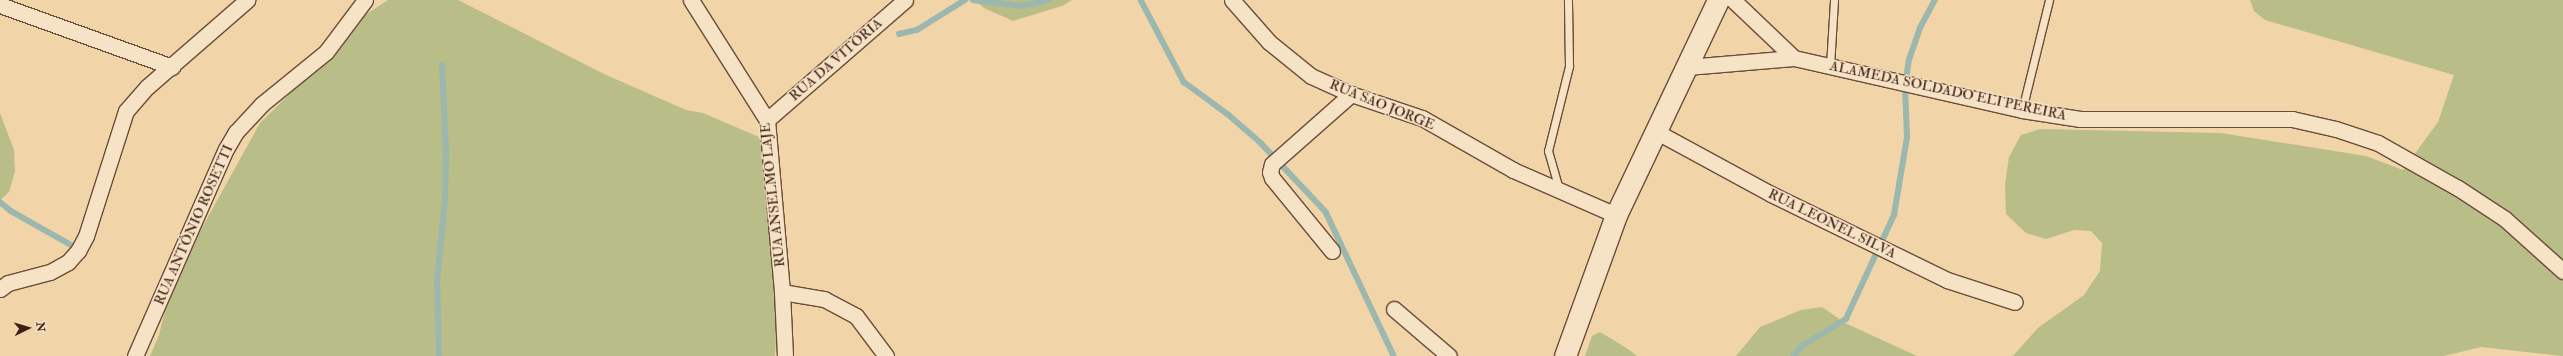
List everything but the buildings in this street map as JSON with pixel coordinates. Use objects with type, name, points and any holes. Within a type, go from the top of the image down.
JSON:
[{"type":"main road","points":[[1565,356],[1616,215],[1718,0]]},
{"type":"street","points":[[0,289],[8,283],[50,272],[68,262],[78,251],[86,236],[126,111],[147,87],[172,67],[247,0]]},
{"type":"street","name":"RUA ANTÔNIO ROSETTI","points":[[135,356],[226,149],[236,132],[262,104],[326,52],[365,0]]},
{"type":"street","name":"RUA ANSELMO LAJE","points":[[691,0],[767,120],[782,292],[785,356]]},
{"type":"street","name":"RUA DA VITÓRIA","points":[[767,120],[906,0]]},
{"type":"street","name":"RUA SÃO JORGE","points":[[1232,0],[1269,42],[1311,76],[1351,94],[1422,118],[1513,170],[1560,193],[1616,215]]},
{"type":"street","points":[[1733,0],[1794,58]]},
{"type":"street","points":[[0,5],[172,67]]},
{"type":"street","name":"ALAMEDA SOLDADO ELI PEREIRA","points":[[1687,67],[1794,58],[2022,110],[2080,119],[2292,119],[2336,129],[2378,143],[2458,188],[2505,219],[2563,271]]},
{"type":"street","points":[[1332,251],[1272,178],[1270,172],[1272,164],[1351,94]]},
{"type":"street","name":"RUA LEONEL SILVA","points":[[1655,131],[1771,194],[1947,280],[2015,302]]},
{"type":"street","points":[[782,292],[824,299],[856,316],[886,356]]},
{"type":"street","points":[[1394,309],[1449,356]]},
{"type":"lane","points":[[1560,193],[1548,151],[1569,66],[1568,0]]},
{"type":"lane","points":[[1830,66],[1834,0]]},
{"type":"lane","points":[[2022,110],[2049,0]]},
{"type":"green space","points":[[388,0],[458,0],[604,74],[686,110],[703,113],[759,137],[770,163],[777,319],[775,356],[150,356],[159,335],[172,282],[260,123],[313,71],[356,21]]},
{"type":"green space","points":[[975,0],[1072,0],[1062,6],[1013,21],[984,8]]},
{"type":"green space","points":[[2250,0],[2563,0],[2563,356],[2481,347],[2444,356],[2013,356],[2038,328],[2084,295],[2100,271],[2102,243],[2091,231],[2074,230],[2046,239],[2026,233],[2006,214],[2005,184],[2009,157],[2021,135],[2040,129],[2221,133],[2366,156],[2403,170],[2438,122],[2454,75],[2265,20],[2254,11]]},
{"type":"green space","points":[[0,113],[14,150],[15,171],[9,192],[0,200]]},
{"type":"green space","points":[[1822,307],[1845,323],[1917,356],[1736,356],[1760,327],[1801,310]]},
{"type":"green space","points":[[1600,332],[1637,356],[1585,356],[1592,336]]},
{"type":"waterway","points":[[899,34],[917,30],[965,0]]},
{"type":"waterway","points":[[973,0],[1022,6],[1049,0]]},
{"type":"waterway","points":[[1141,0],[1184,82],[1229,115],[1261,143],[1326,212],[1394,356]]},
{"type":"waterway","points":[[1794,356],[1802,346],[1846,319],[1894,215],[1907,137],[1905,87],[1909,60],[1920,28],[1935,0]]},
{"type":"waterway","points":[[439,356],[437,282],[445,199],[446,155],[442,65]]},
{"type":"waterway","points":[[0,202],[11,211],[71,245]]}]
